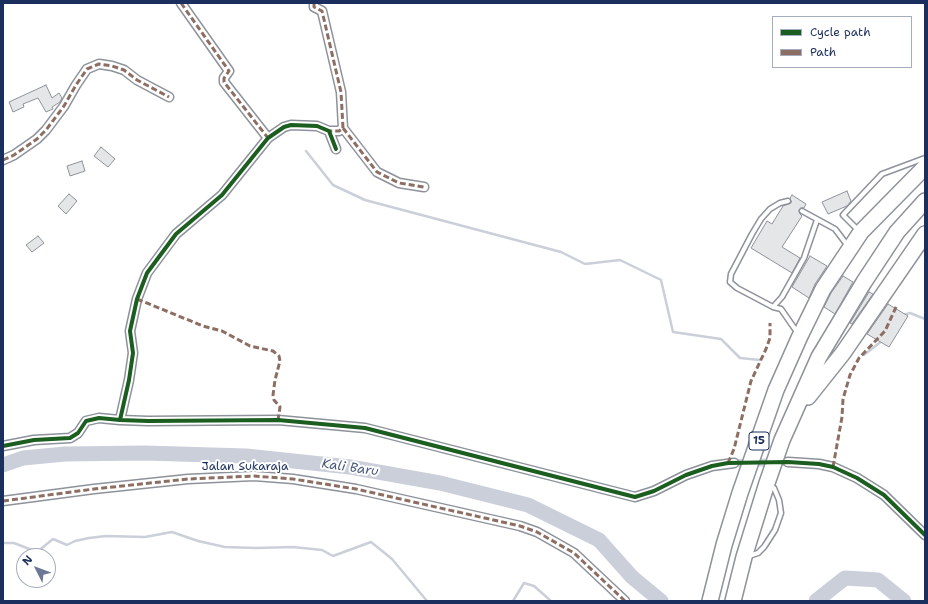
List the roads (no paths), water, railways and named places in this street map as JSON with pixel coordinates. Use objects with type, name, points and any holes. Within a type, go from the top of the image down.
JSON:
[{"type":"highway","name":"15","points":[[710,599],[740,493],[776,390],[823,289],[861,232],[925,167]]},
{"type":"highway","name":"15","points":[[733,601],[744,557],[782,440],[819,357],[864,282],[898,232],[925,201]]},
{"type":"highway","points":[[794,414],[843,353],[925,234]]},
{"type":"street","points":[[181,3],[229,71],[224,78],[224,82],[268,138]]},
{"type":"street","points":[[314,3],[314,7],[322,11],[332,52],[341,92],[343,128],[377,172],[399,183],[424,187]]},
{"type":"street","points":[[3,160],[14,155],[37,139],[46,130],[64,106],[87,69],[99,64],[120,68],[137,80],[169,97]]},
{"type":"street","points":[[120,420],[129,380],[133,353],[130,331],[137,299],[147,273],[176,234],[222,195],[268,138],[284,127],[291,125],[317,126],[329,131],[339,131],[343,128]]},
{"type":"street","points":[[329,131],[336,149]]},
{"type":"street","points":[[3,446],[34,440],[70,438],[78,433],[86,421],[98,418],[120,420],[278,420],[365,428],[635,497],[654,491],[712,466],[734,463]]},
{"type":"street","points":[[788,462],[819,464],[833,467],[857,478],[884,495],[925,535]]},
{"type":"street","name":"Jalan Sukaraja","points":[[3,501],[188,479],[254,476],[301,480],[356,489],[520,526],[537,532],[574,553],[625,601]]},
{"type":"lane","points":[[861,232],[843,215],[882,174],[925,158]]},
{"type":"lane","points":[[788,201],[780,203],[770,209],[761,219],[731,274],[730,282],[737,288],[773,308],[781,309],[800,336]]},
{"type":"lane","points":[[802,211],[835,229],[850,249]]},
{"type":"lane","points":[[773,308],[782,296],[804,258],[816,220]]},
{"type":"lane","points":[[744,557],[758,553],[764,547],[775,530],[781,513],[779,500],[774,488],[767,483]]},
{"type":"waterway","points":[[306,151],[333,185],[365,200],[561,252],[585,264],[620,260],[661,280],[673,332],[721,339],[740,358],[760,360]]},
{"type":"waterway","points":[[903,315],[910,313],[925,319]]},
{"type":"waterway","points":[[864,355],[883,340]]},
{"type":"waterway","name":"Kali Baru","points":[[3,465],[23,458],[65,454],[145,453],[246,456],[350,467],[440,483],[528,505],[599,540],[632,577],[661,601]]},
{"type":"waterway","points":[[3,543],[14,543],[37,552],[53,539],[67,545],[75,541],[89,538],[106,536],[145,537],[172,532],[198,541],[225,547],[293,547],[322,550],[333,556],[371,542],[392,559],[427,601]]},
{"type":"waterway","name":"Kali Baru","points":[[816,601],[845,578],[878,580],[904,601]]},
{"type":"waterway","points":[[513,601],[524,583],[534,586],[551,601]]},
{"type":"tunnel","points":[[734,463],[788,462]]}]
